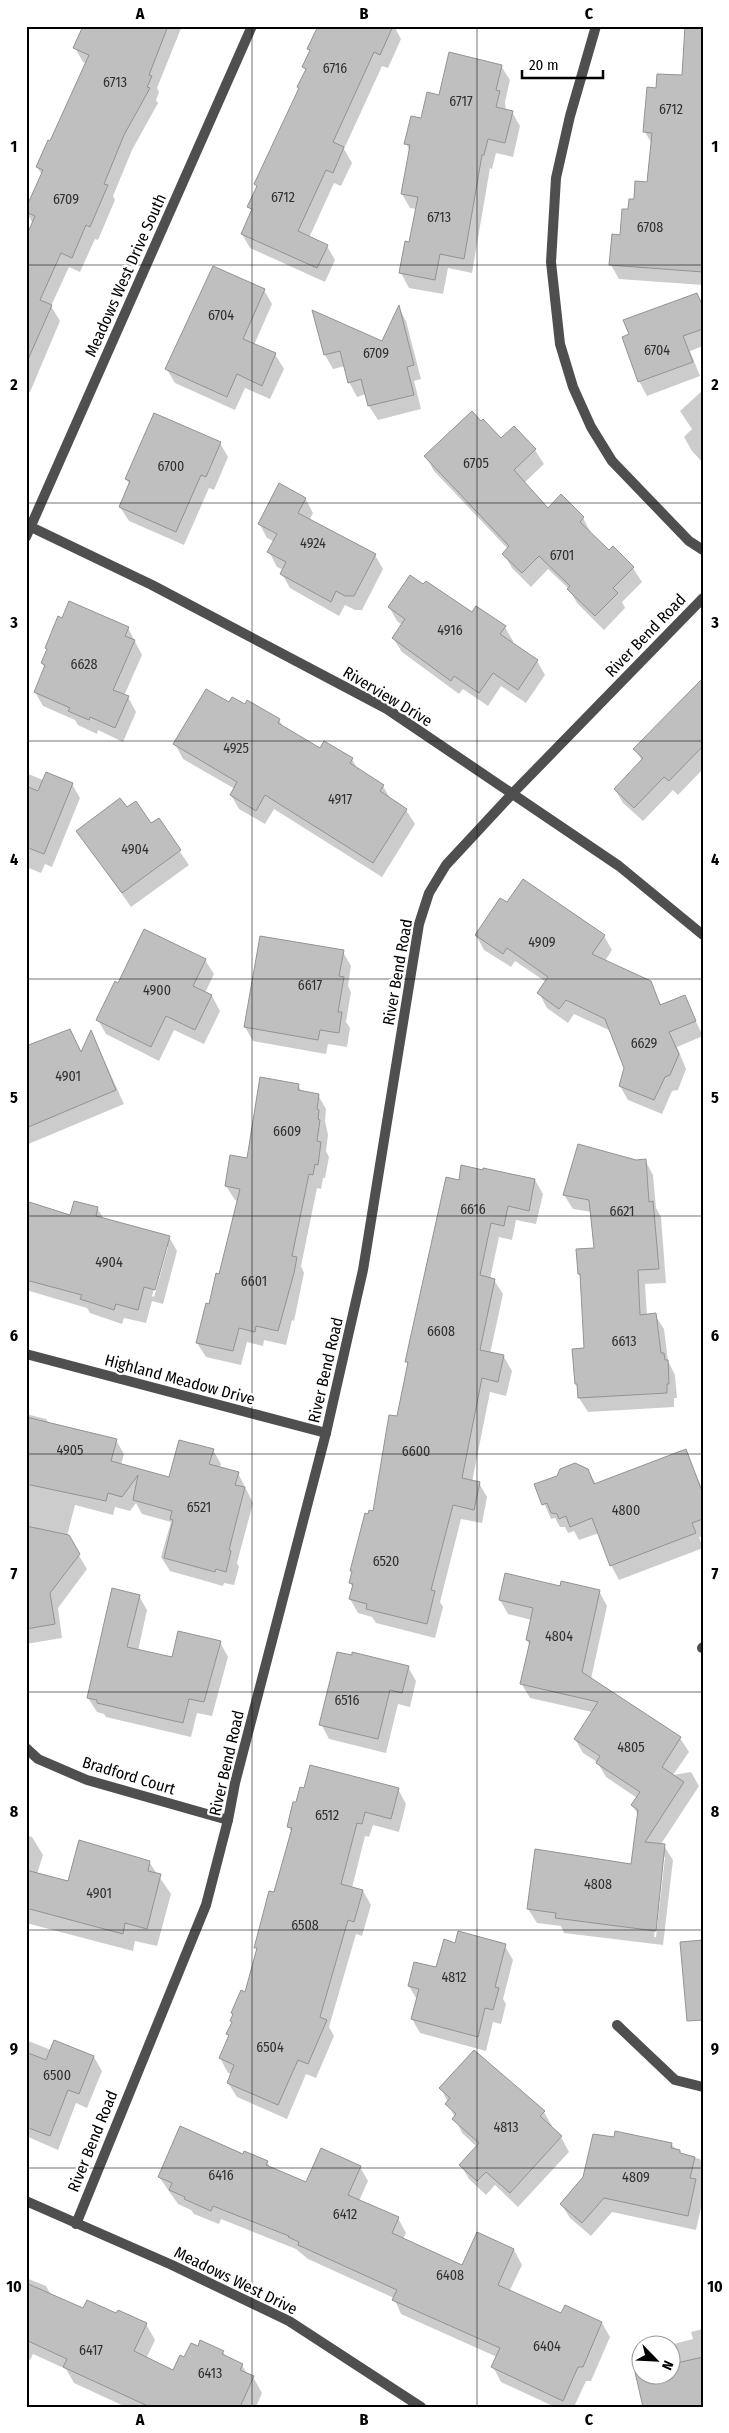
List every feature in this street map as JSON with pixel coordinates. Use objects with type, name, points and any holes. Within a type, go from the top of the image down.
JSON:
[{"type":"street","name":"Meadows West Drive South","points":[[26,537],[252,26]]},
{"type":"street","points":[[596,26],[570,116],[556,178],[551,262],[560,344],[573,387],[591,427],[612,461],[689,541],[703,550]]},
{"type":"street","name":"Riverview Drive","points":[[31,527],[152,585],[387,709],[619,866],[703,935]]},
{"type":"street","name":"River Bend Road","points":[[76,2224],[206,1905],[228,1820],[237,1773],[326,1433],[363,1270],[419,924],[429,894],[446,866],[512,794],[703,598]]},
{"type":"street","name":"Highland Meadow Drive","points":[[26,1354],[326,1433]]},
{"type":"street","name":"Bradford Court","points":[[26,1748],[38,1759],[87,1780],[228,1820]]},
{"type":"street","points":[[617,2025],[675,2080],[703,2087]]},
{"type":"street","name":"Meadows West Drive","points":[[26,2201],[172,2265],[289,2321],[421,2407]]},
{"type":"building","points":[[83,26],[168,26],[149,75],[152,76],[147,87],[150,88],[124,135],[104,184],[108,185],[90,227],[86,225],[72,258],[61,253],[40,300],[52,305],[26,364],[26,237],[35,216],[26,212],[26,208],[43,170],[36,167],[48,140],[50,141],[89,55],[73,48]]},
{"type":"building","points":[[318,26],[393,26],[380,55],[374,52],[333,142],[344,147],[333,173],[326,170],[298,231],[328,245],[317,268],[241,234],[252,209],[247,207],[257,186],[254,184],[299,88],[297,87],[306,69],[302,67],[310,50],[307,49]]},
{"type":"building","points":[[685,26],[703,26],[703,272],[609,265],[612,234],[620,235],[622,209],[628,209],[629,199],[634,199],[635,181],[647,182],[652,133],[643,132],[647,87],[656,88],[657,74],[682,75]]},
{"type":"building","points":[[449,52],[502,65],[496,90],[500,91],[496,107],[513,111],[505,143],[488,139],[484,155],[482,155],[464,259],[440,254],[435,280],[399,273],[405,241],[409,242],[418,197],[401,194],[410,145],[404,144],[411,116],[421,118],[427,92],[439,95]]},
{"type":"building","points":[[213,266],[265,289],[243,339],[276,353],[262,386],[237,374],[227,397],[165,369]]},
{"type":"building","points":[[697,293],[703,307],[703,329],[683,336],[693,362],[638,382],[622,337],[629,334],[623,320]]},
{"type":"building","points":[[399,305],[414,365],[407,367],[414,395],[368,406],[361,379],[348,383],[340,351],[324,355],[312,310],[382,341]]},
{"type":"building","points":[[472,411],[481,421],[483,419],[501,438],[514,426],[536,449],[514,470],[548,508],[561,494],[584,517],[580,522],[609,550],[613,546],[634,567],[613,588],[618,593],[595,616],[567,589],[570,586],[539,556],[522,573],[502,554],[509,546],[424,456]]},
{"type":"building","points":[[154,413],[221,442],[206,477],[201,475],[176,532],[119,507],[130,481],[125,479]]},
{"type":"building","points":[[279,483],[306,498],[298,513],[376,554],[354,596],[345,596],[336,591],[331,602],[280,574],[286,562],[267,552],[277,534],[258,524]]},
{"type":"building","points":[[410,575],[423,584],[426,581],[472,612],[476,606],[506,626],[500,634],[538,660],[518,690],[493,673],[479,693],[454,676],[451,681],[392,638],[405,619],[388,607]]},
{"type":"building","points":[[69,601],[129,627],[125,636],[135,640],[113,690],[129,696],[115,728],[90,717],[89,720],[68,711],[70,708],[34,692],[45,665],[41,663],[47,649],[45,648],[58,616],[62,618]]},
{"type":"building","points":[[703,678],[703,746],[669,781],[664,777],[634,808],[614,789],[643,758],[633,749]]},
{"type":"building","points":[[206,689],[229,702],[232,697],[245,704],[247,700],[280,719],[278,723],[320,748],[324,741],[353,758],[350,763],[384,785],[380,791],[407,809],[373,863],[265,795],[256,811],[230,795],[237,782],[173,744]]},
{"type":"building","points":[[46,772],[73,783],[44,854],[26,847],[26,786],[38,791]]},
{"type":"building","points":[[120,798],[127,807],[136,801],[151,823],[159,818],[181,850],[122,893],[76,831]]},
{"type":"building","points":[[523,879],[605,935],[592,954],[651,981],[660,1005],[685,995],[696,1021],[669,1032],[679,1054],[670,1075],[665,1077],[654,1100],[619,1086],[624,1068],[605,1019],[566,1000],[559,1009],[537,993],[548,977],[507,948],[503,954],[475,935],[500,898],[507,902]]},
{"type":"building","points":[[144,929],[206,959],[193,986],[212,995],[195,1030],[166,1016],[151,1047],[96,1020],[115,981],[118,983]]},
{"type":"building","points":[[260,936],[344,950],[339,976],[344,977],[338,1012],[342,1012],[339,1033],[320,1030],[318,1040],[244,1027]]},
{"type":"building","points":[[70,1029],[81,1052],[91,1030],[116,1090],[26,1128],[26,1046]]},
{"type":"building","points":[[260,1077],[299,1084],[298,1090],[319,1094],[317,1109],[319,1110],[318,1119],[320,1120],[317,1141],[321,1142],[318,1165],[315,1164],[313,1175],[309,1174],[292,1256],[297,1257],[294,1273],[278,1331],[256,1326],[255,1332],[239,1328],[233,1351],[196,1343],[206,1303],[209,1304],[216,1273],[219,1274],[240,1189],[225,1186],[230,1155],[247,1158]]},
{"type":"building","points":[[578,1144],[636,1160],[646,1159],[649,1202],[653,1201],[659,1269],[638,1270],[640,1315],[656,1313],[661,1353],[664,1353],[665,1360],[668,1360],[669,1384],[667,1384],[667,1393],[578,1398],[572,1349],[584,1348],[580,1274],[578,1274],[576,1249],[594,1248],[589,1200],[563,1195]]},
{"type":"building","points":[[461,1165],[535,1179],[529,1211],[508,1206],[504,1226],[491,1223],[480,1275],[495,1279],[480,1350],[504,1355],[498,1382],[482,1378],[462,1478],[480,1482],[474,1510],[453,1505],[431,1590],[435,1591],[427,1624],[366,1609],[367,1604],[349,1599],[353,1584],[349,1583],[352,1571],[350,1571],[365,1513],[368,1514],[369,1510],[373,1511],[389,1415],[397,1416],[408,1362],[405,1362],[446,1177],[459,1180]]},
{"type":"building","points":[[26,1201],[70,1215],[74,1201],[98,1207],[96,1216],[170,1236],[155,1290],[144,1287],[138,1310],[116,1304],[114,1310],[80,1299],[82,1295],[26,1280]]},
{"type":"building","points":[[26,1417],[117,1439],[111,1461],[169,1477],[179,1440],[214,1449],[209,1464],[239,1472],[235,1485],[245,1487],[229,1550],[231,1551],[226,1572],[216,1569],[215,1572],[164,1558],[173,1520],[170,1519],[172,1511],[133,1500],[138,1475],[122,1497],[108,1493],[106,1501],[26,1484]]},
{"type":"building","points":[[686,1449],[703,1494],[703,1519],[692,1523],[696,1533],[610,1566],[592,1518],[570,1527],[566,1516],[559,1519],[557,1514],[551,1513],[547,1503],[542,1505],[534,1484],[557,1476],[560,1469],[575,1463],[588,1469],[594,1484]]},
{"type":"building","points":[[26,1526],[69,1535],[80,1554],[50,1593],[55,1624],[26,1629]]},
{"type":"building","points":[[505,1573],[560,1586],[561,1581],[600,1590],[582,1672],[681,1737],[662,1767],[684,1782],[645,1842],[665,1844],[656,1931],[555,1918],[556,1913],[527,1909],[535,1849],[631,1864],[638,1810],[631,1805],[640,1792],[596,1763],[600,1756],[574,1739],[598,1702],[520,1684],[530,1641],[526,1640],[533,1608],[499,1600]]},
{"type":"building","points":[[112,1588],[140,1595],[127,1647],[172,1657],[178,1631],[221,1641],[204,1702],[189,1699],[183,1723],[97,1703],[97,1700],[87,1698]]},
{"type":"building","points":[[337,1652],[352,1655],[352,1652],[409,1666],[402,1693],[390,1690],[378,1739],[319,1725]]},
{"type":"building","points":[[310,1765],[399,1788],[391,1819],[365,1812],[362,1824],[357,1823],[341,1884],[363,1890],[354,1922],[348,1920],[320,2017],[327,2020],[308,2064],[298,2060],[278,2105],[227,2083],[234,2065],[219,2058],[229,2035],[226,2034],[232,2022],[230,2021],[233,2014],[231,2013],[241,1990],[245,1992],[257,1948],[254,1948],[269,1891],[274,1892],[292,1828],[287,1827],[293,1802],[296,1802],[300,1787],[304,1788]]},
{"type":"building","points":[[79,1840],[150,1861],[148,1871],[161,1874],[147,1929],[125,1923],[123,1934],[26,1908],[26,1870],[68,1881]]},
{"type":"building","points":[[458,1931],[506,1944],[495,1987],[499,1988],[493,2010],[485,2008],[478,2037],[411,2019],[419,1989],[408,1986],[414,1962],[436,1967],[444,1939],[455,1943]]},
{"type":"building","points":[[703,1940],[703,2020],[687,2021],[680,1942]]},
{"type":"building","points":[[54,2040],[94,2056],[79,2094],[68,2090],[50,2136],[26,2127],[26,2052],[46,2060]]},
{"type":"building","points":[[474,2050],[545,2111],[540,2116],[562,2136],[510,2193],[486,2172],[477,2181],[459,2165],[479,2143],[452,2119],[456,2114],[445,2104],[450,2098],[439,2088]]},
{"type":"building","points":[[180,2126],[243,2154],[244,2151],[268,2161],[266,2165],[306,2182],[321,2148],[361,2166],[348,2195],[399,2217],[392,2233],[462,2265],[477,2232],[514,2249],[498,2285],[561,2313],[565,2305],[602,2322],[583,2367],[578,2367],[563,2401],[491,2367],[500,2348],[392,2300],[397,2290],[298,2245],[299,2242],[289,2236],[213,2206],[211,2211],[169,2190],[172,2183],[158,2177]]},
{"type":"building","points":[[615,2131],[672,2143],[671,2148],[680,2150],[680,2153],[695,2157],[690,2178],[696,2179],[688,2216],[604,2198],[582,2223],[560,2204],[583,2177],[593,2134],[614,2137]]},
{"type":"building","points":[[26,2283],[83,2308],[87,2300],[116,2313],[118,2310],[147,2323],[134,2351],[173,2370],[180,2355],[184,2357],[191,2343],[198,2346],[200,2340],[224,2351],[222,2354],[243,2364],[240,2370],[254,2376],[240,2407],[150,2407],[63,2367],[67,2359],[26,2340]]},
{"type":"building","points":[[703,2357],[703,2407],[643,2407],[638,2386],[682,2386],[682,2362]]}]
